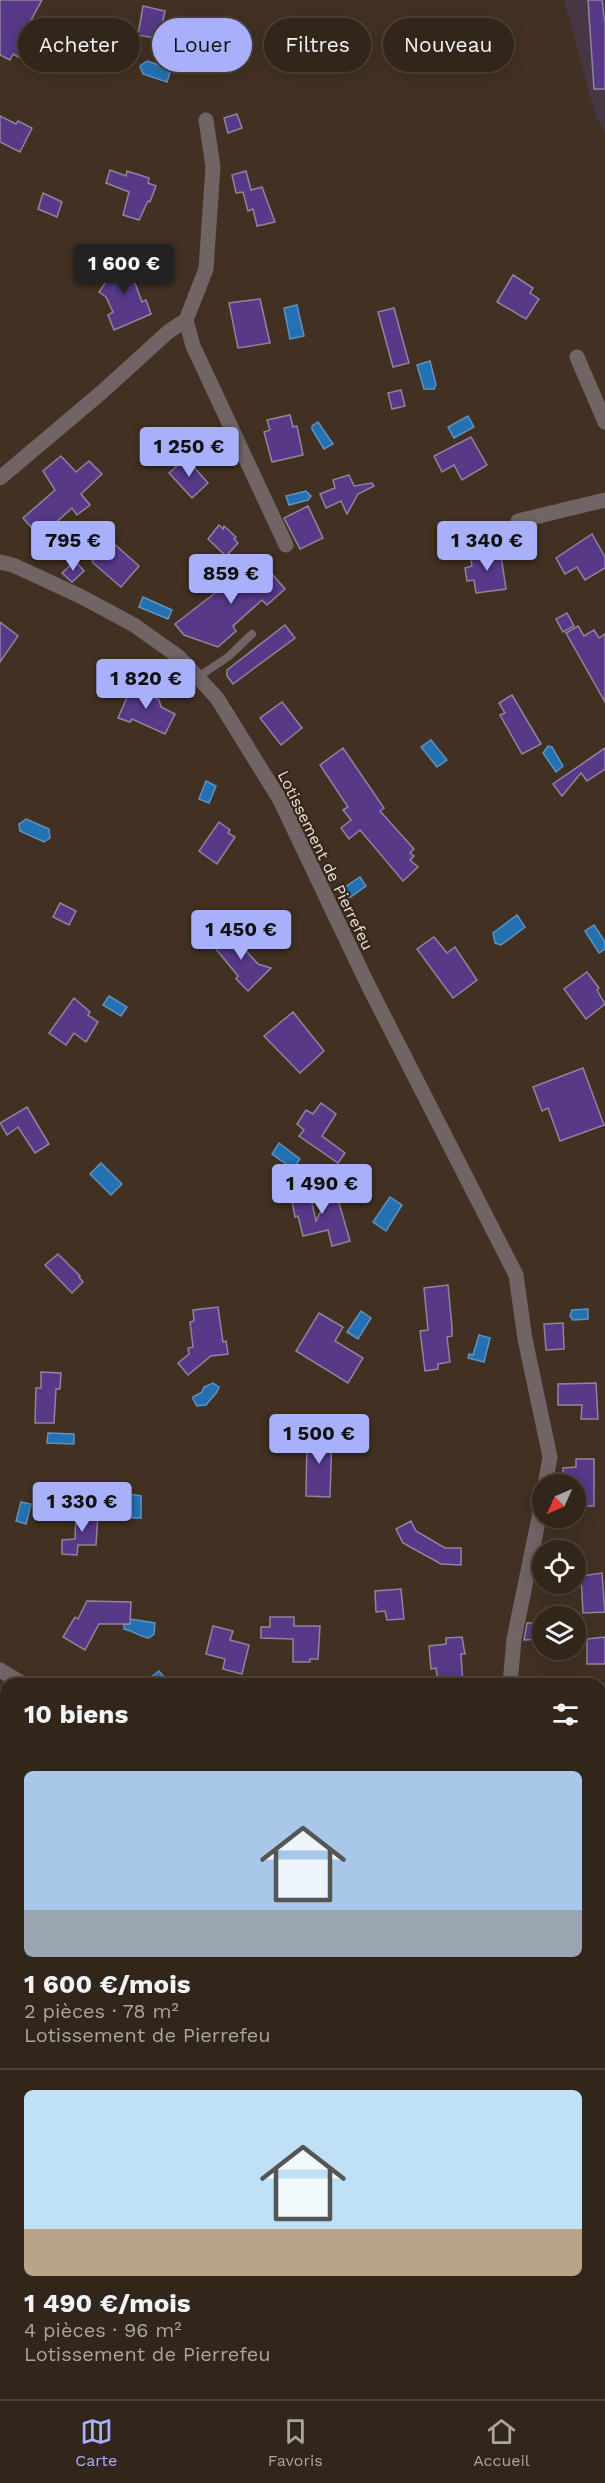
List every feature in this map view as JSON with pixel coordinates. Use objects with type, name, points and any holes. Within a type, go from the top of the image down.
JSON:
[{"type":"street","points":[[0,478],[102,392],[168,332],[186,320],[207,269],[213,167],[206,120]]},
{"type":"street","points":[[186,320],[193,346],[286,545]]},
{"type":"street","points":[[577,357],[605,422]]},
{"type":"street","points":[[518,521],[605,500]]},
{"type":"street","name":"Lotissement de Pierrefeu","points":[[0,562],[13,565],[80,596],[134,625],[179,657],[217,698],[280,800],[368,985],[516,1275],[525,1339],[550,1457],[547,1474]]},
{"type":"street","points":[[511,1678],[514,1639],[537,1528]]},
{"type":"street","points":[[0,1670],[13,1678]]},
{"type":"lane","points":[[198,677],[228,657],[252,634]]},
{"type":"shaded area","points":[[564,0],[605,0],[605,133],[596,117]]},
{"type":"water","points":[[147,61],[152,63],[152,72],[170,72],[167,82],[143,74],[140,66]]},
{"type":"water","points":[[297,305],[304,336],[290,339],[284,308]]},
{"type":"water","points":[[430,361],[436,385],[434,389],[424,389],[417,365]]},
{"type":"water","points":[[468,416],[474,427],[454,438],[448,427]]},
{"type":"water","points":[[318,422],[333,444],[324,449],[312,429],[312,426]]},
{"type":"water","points":[[306,491],[311,496],[308,500],[289,505],[286,496]]},
{"type":"water","points":[[453,531],[462,534],[454,552],[449,557],[441,554],[439,548]]},
{"type":"water","points":[[143,597],[172,610],[168,619],[139,607]]},
{"type":"water","points":[[431,740],[447,760],[437,767],[421,747]]},
{"type":"water","points":[[548,746],[552,747],[563,766],[556,772],[543,753]]},
{"type":"water","points":[[206,781],[216,786],[209,803],[199,799]]},
{"type":"water","points":[[26,819],[49,829],[50,838],[44,842],[20,831],[19,824]]},
{"type":"water","points":[[360,877],[366,886],[348,899],[342,889]]},
{"type":"water","points":[[517,915],[525,927],[501,945],[495,943],[493,933]]},
{"type":"water","points":[[594,925],[605,942],[605,949],[599,953],[585,931]]},
{"type":"water","points":[[109,996],[127,1007],[121,1016],[103,1005]]},
{"type":"water","points":[[279,1143],[300,1159],[293,1169],[272,1154]]},
{"type":"water","points":[[101,1163],[122,1184],[111,1195],[90,1174]]},
{"type":"water","points":[[390,1197],[402,1205],[386,1231],[373,1222]]},
{"type":"water","points":[[588,1309],[588,1319],[573,1320],[570,1316],[572,1310]]},
{"type":"water","points":[[361,1311],[371,1318],[358,1339],[347,1332]]},
{"type":"water","points":[[479,1335],[490,1338],[484,1362],[468,1358],[469,1354],[473,1355]]},
{"type":"water","points":[[213,1383],[219,1387],[217,1392],[206,1405],[197,1406],[193,1397],[202,1392],[204,1387]]},
{"type":"water","points":[[48,1433],[74,1434],[74,1444],[47,1443]]},
{"type":"water","points":[[130,1494],[141,1496],[141,1518],[130,1518],[127,1515]]},
{"type":"water","points":[[21,1502],[31,1504],[26,1524],[16,1521]]},
{"type":"water","points":[[130,1619],[155,1623],[154,1634],[149,1638],[124,1629],[124,1624],[130,1624]]},
{"type":"water","points":[[159,1671],[164,1677],[164,1678],[150,1678]]},
{"type":"building","points":[[0,0],[42,0],[32,18],[18,18],[18,57],[13,54],[10,60],[0,55]]},
{"type":"building","points":[[588,0],[602,0],[605,24],[605,89],[594,89]]},
{"type":"building","points":[[143,6],[165,11],[164,18],[152,18],[152,38],[140,35]]},
{"type":"building","points":[[237,114],[242,128],[228,133],[224,118]]},
{"type":"building","points":[[0,116],[16,124],[18,121],[32,128],[20,152],[0,142]]},
{"type":"building","points":[[110,170],[126,176],[127,171],[149,178],[148,183],[156,186],[139,220],[123,215],[129,192],[106,183]]},
{"type":"building","points":[[246,171],[251,190],[262,187],[275,222],[257,226],[253,209],[248,211],[243,192],[236,193],[232,175]]},
{"type":"building","points":[[43,193],[62,202],[57,217],[38,209]]},
{"type":"building","points":[[125,254],[140,264],[132,275],[142,302],[146,300],[151,314],[114,330],[108,315],[113,312],[106,297],[99,292]]},
{"type":"building","points":[[513,275],[533,288],[530,293],[539,299],[526,319],[497,302]]},
{"type":"building","points":[[260,299],[270,343],[238,348],[229,303]]},
{"type":"building","points":[[394,308],[409,363],[393,367],[378,312]]},
{"type":"building","points":[[401,390],[405,406],[392,409],[388,393]]},
{"type":"building","points":[[290,415],[293,427],[297,426],[303,455],[272,462],[264,432],[270,430],[267,420]]},
{"type":"building","points":[[471,437],[487,465],[462,480],[454,465],[442,472],[434,456]]},
{"type":"building","points":[[61,456],[76,472],[89,461],[102,474],[81,494],[90,505],[77,515],[72,508],[40,537],[23,518],[55,490],[43,471]]},
{"type":"building","points":[[186,458],[208,483],[192,498],[169,473]]},
{"type":"building","points":[[349,475],[354,486],[372,483],[374,486],[358,494],[347,514],[341,501],[326,508],[320,494],[335,488],[333,480]]},
{"type":"building","points":[[308,506],[323,538],[300,549],[284,518]]},
{"type":"building","points":[[219,525],[223,529],[224,526],[236,537],[234,539],[238,543],[226,556],[208,539]]},
{"type":"building","points":[[592,534],[605,557],[605,568],[585,580],[577,567],[565,574],[556,558]]},
{"type":"building","points":[[111,541],[139,566],[121,587],[92,562]]},
{"type":"building","points":[[500,549],[506,589],[476,593],[474,580],[467,581],[465,568],[472,566],[470,555]]},
{"type":"building","points":[[259,559],[285,589],[267,605],[262,600],[233,626],[236,631],[218,647],[184,635],[175,624]]},
{"type":"building","points":[[75,561],[84,571],[72,582],[62,573]]},
{"type":"building","points":[[567,613],[574,626],[563,632],[556,619]]},
{"type":"building","points":[[0,622],[18,636],[0,662]]},
{"type":"building","points":[[285,625],[295,638],[233,684],[227,676],[227,670]]},
{"type":"building","points":[[578,626],[584,636],[594,630],[599,638],[605,634],[605,702],[566,633]]},
{"type":"building","points":[[146,685],[150,695],[159,700],[161,707],[175,714],[165,734],[132,719],[130,722],[118,718],[131,688]]},
{"type":"building","points":[[512,695],[541,744],[522,754],[500,715],[505,713],[499,703]]},
{"type":"building","points":[[282,702],[302,728],[281,745],[260,718]]},
{"type":"building","points":[[343,748],[384,808],[380,811],[414,849],[410,853],[414,856],[410,860],[418,867],[403,881],[360,830],[349,839],[341,828],[351,820],[343,810],[348,807],[320,765]]},
{"type":"building","points":[[605,748],[605,769],[587,781],[581,773],[562,796],[553,784]]},
{"type":"building","points":[[219,822],[230,830],[228,833],[235,837],[217,864],[199,851]]},
{"type":"building","points":[[60,903],[76,911],[69,925],[53,917]]},
{"type":"building","points":[[222,924],[258,964],[271,968],[248,991],[236,979],[238,976],[216,949],[223,943]]},
{"type":"building","points":[[434,937],[447,953],[455,947],[477,980],[453,998],[417,949]]},
{"type":"building","points":[[587,972],[599,988],[597,990],[605,1004],[586,1019],[564,989]]},
{"type":"building","points":[[74,998],[90,1012],[88,1015],[98,1022],[86,1042],[74,1033],[66,1045],[49,1033]]},
{"type":"building","points":[[293,1012],[324,1051],[300,1073],[264,1036]]},
{"type":"building","points":[[583,1068],[604,1125],[560,1141],[548,1108],[542,1111],[533,1087]]},
{"type":"building","points":[[321,1103],[336,1114],[322,1136],[345,1153],[338,1163],[299,1136],[304,1130],[297,1124],[306,1110],[313,1114]]},
{"type":"building","points":[[27,1107],[49,1144],[35,1153],[18,1127],[7,1135],[0,1123]]},
{"type":"building","points":[[334,1183],[347,1192],[339,1203],[350,1241],[332,1246],[328,1230],[303,1236],[298,1216],[295,1217],[291,1195],[309,1190],[316,1221]]},
{"type":"building","points":[[58,1254],[83,1282],[72,1293],[45,1265]]},
{"type":"building","points":[[448,1285],[452,1327],[452,1336],[447,1337],[450,1362],[438,1364],[438,1369],[425,1371],[420,1331],[428,1330],[424,1288]]},
{"type":"building","points":[[218,1307],[223,1342],[226,1341],[228,1354],[211,1356],[188,1375],[178,1363],[189,1354],[188,1348],[193,1347],[190,1322],[194,1321],[193,1310]]},
{"type":"building","points":[[319,1313],[343,1327],[335,1341],[363,1358],[348,1383],[296,1351]]},
{"type":"building","points":[[563,1323],[564,1349],[546,1350],[544,1324]]},
{"type":"building","points":[[41,1372],[61,1373],[60,1389],[56,1389],[54,1423],[35,1423],[36,1388],[41,1388]]},
{"type":"building","points":[[596,1383],[598,1419],[581,1419],[582,1405],[558,1405],[558,1384]]},
{"type":"building","points":[[307,1434],[332,1434],[330,1497],[306,1496]]},
{"type":"building","points":[[576,1459],[594,1459],[594,1506],[586,1506],[586,1474],[563,1474],[563,1468],[576,1467]]},
{"type":"building","points":[[76,1512],[98,1513],[96,1545],[78,1545],[77,1555],[62,1554],[62,1540],[75,1539]]},
{"type":"building","points":[[411,1521],[416,1531],[445,1548],[461,1548],[461,1565],[441,1564],[403,1543],[396,1529]]},
{"type":"building","points":[[602,1573],[605,1612],[586,1613],[586,1606],[583,1606],[582,1594],[586,1594],[586,1575]]},
{"type":"building","points":[[401,1589],[404,1619],[387,1620],[385,1611],[376,1612],[375,1591]]},
{"type":"building","points":[[87,1601],[131,1602],[130,1624],[99,1624],[85,1650],[63,1637],[75,1617],[78,1619]]},
{"type":"building","points":[[270,1617],[294,1617],[294,1626],[320,1626],[318,1659],[310,1659],[310,1662],[293,1662],[293,1639],[261,1638],[261,1627],[270,1627]]},
{"type":"building","points":[[527,1623],[532,1623],[532,1640],[524,1640]]},
{"type":"building","points":[[213,1626],[233,1631],[230,1640],[249,1645],[242,1674],[223,1669],[225,1659],[206,1654]]},
{"type":"building","points":[[462,1637],[465,1654],[461,1654],[463,1678],[437,1678],[436,1668],[431,1669],[429,1646],[446,1644],[446,1638]]},
{"type":"building","points":[[605,1637],[605,1664],[587,1664],[587,1639]]}]
